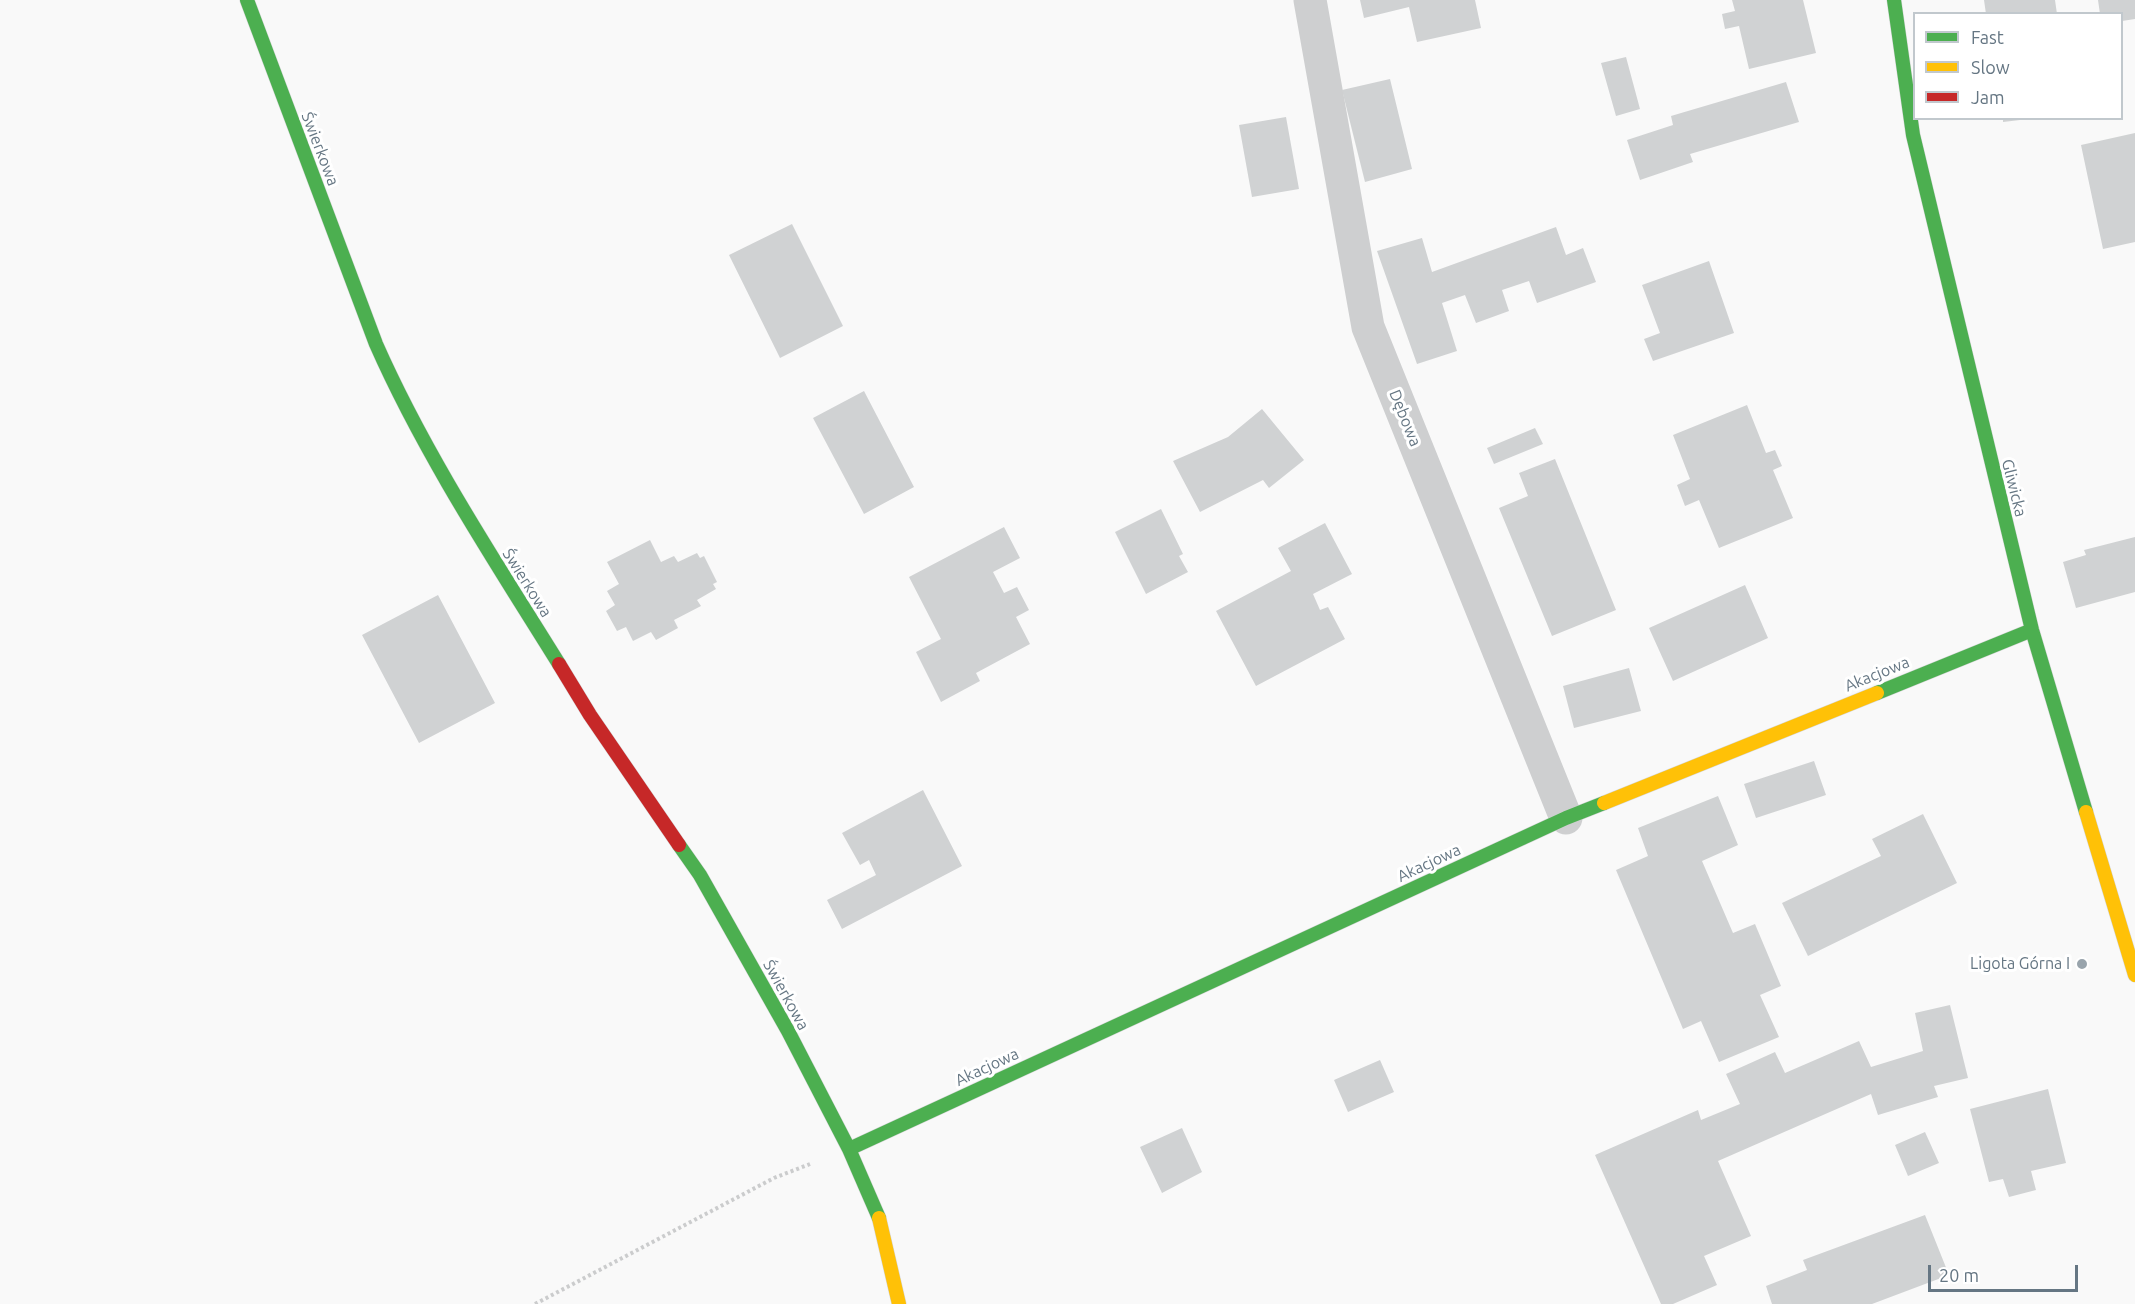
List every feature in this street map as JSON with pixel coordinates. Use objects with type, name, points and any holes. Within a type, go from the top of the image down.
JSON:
[{"type":"street","name":"Świerkowa","points":[[247,0],[376,344],[398,394],[488,550],[590,715],[700,875],[788,1031],[849,1149],[878,1212],[899,1304]]},
{"type":"street","name":"Dębowa","points":[[1310,0],[1368,327],[1566,818]]},
{"type":"street","name":"Gliwicka","points":[[1894,0],[1913,135],[2032,630],[2135,975]]},
{"type":"street","name":"Akacjowa","points":[[849,1149],[1566,818],[2032,630]]},
{"type":"path","points":[[535,1304],[774,1179],[849,1149]]},
{"type":"building","points":[[1360,0],[1475,0],[1481,28],[1417,42],[1409,7],[1364,18]]},
{"type":"building","points":[[1732,0],[1803,0],[1816,53],[1749,69],[1739,26],[1725,29],[1722,14],[1735,11]]},
{"type":"building","points":[[1984,0],[2055,0],[2057,12],[1986,12]]},
{"type":"building","points":[[2098,0],[2135,0],[2135,19],[2123,21],[2123,12],[2100,12]]},
{"type":"building","points":[[1626,57],[1640,109],[1616,116],[1601,63]]},
{"type":"building","points":[[1390,79],[1412,169],[1365,182],[1342,90]]},
{"type":"building","points":[[1786,82],[1799,122],[1690,154],[1693,162],[1640,180],[1627,140],[1673,125],[1671,116]]},
{"type":"building","points":[[1286,117],[1299,189],[1252,197],[1239,125]]},
{"type":"building","points":[[2135,133],[2135,242],[2103,249],[2081,145]]},
{"type":"building","points":[[792,224],[843,326],[780,358],[729,255]]},
{"type":"building","points":[[1556,227],[1566,255],[1583,248],[1596,282],[1537,303],[1529,281],[1502,290],[1509,311],[1476,323],[1465,295],[1442,303],[1457,351],[1417,364],[1377,251],[1422,238],[1432,272]]},
{"type":"building","points":[[1709,261],[1734,333],[1653,361],[1644,339],[1660,333],[1642,285]]},
{"type":"building","points":[[864,391],[914,487],[864,514],[813,418]]},
{"type":"building","points":[[1747,405],[1766,453],[1775,450],[1782,466],[1773,470],[1793,518],[1719,548],[1699,500],[1685,506],[1677,485],[1690,479],[1673,435]]},
{"type":"building","points":[[1262,409],[1304,460],[1269,488],[1263,480],[1200,512],[1173,461],[1228,437]]},
{"type":"building","points":[[1535,428],[1543,444],[1494,464],[1487,448]]},
{"type":"building","points":[[1555,459],[1616,610],[1552,636],[1499,508],[1528,496],[1519,473]]},
{"type":"building","points":[[1161,509],[1183,554],[1179,556],[1188,572],[1146,594],[1115,532]]},
{"type":"building","points":[[1325,523],[1352,574],[1313,594],[1320,610],[1328,607],[1345,639],[1256,686],[1216,611],[1291,571],[1278,548]]},
{"type":"building","points":[[1004,527],[1020,558],[993,572],[1004,593],[1017,587],[1029,610],[1016,617],[1030,644],[976,673],[980,681],[941,702],[916,652],[941,639],[909,577]]},
{"type":"building","points":[[2135,537],[2135,592],[2076,608],[2063,562],[2086,555],[2084,550]]},
{"type":"building","points":[[650,540],[661,562],[674,556],[678,562],[697,553],[700,558],[704,556],[717,582],[713,584],[716,589],[697,600],[701,606],[674,620],[678,628],[656,640],[651,632],[633,641],[626,627],[617,631],[606,611],[615,605],[607,591],[619,584],[607,562]]},
{"type":"building","points":[[1745,585],[1768,638],[1673,681],[1649,628]]},
{"type":"building","points":[[438,595],[495,703],[419,743],[362,635]]},
{"type":"building","points":[[1629,668],[1641,711],[1574,728],[1563,686]]},
{"type":"building","points":[[1814,761],[1826,795],[1756,818],[1744,784]]},
{"type":"building","points":[[923,790],[962,866],[842,929],[827,900],[876,875],[869,860],[860,865],[842,833]]},
{"type":"building","points":[[1718,796],[1738,845],[1702,861],[1733,933],[1755,924],[1781,986],[1760,995],[1779,1037],[1719,1062],[1701,1021],[1683,1029],[1616,870],[1648,856],[1638,828]]},
{"type":"building","points":[[1923,814],[1957,883],[1808,956],[1782,903],[1881,856],[1872,839]]},
{"type":"building","points":[[1950,1005],[1968,1078],[1934,1086],[1938,1097],[1878,1115],[1871,1094],[1718,1161],[1751,1236],[1704,1256],[1717,1285],[1673,1304],[1661,1304],[1595,1155],[1698,1110],[1701,1120],[1740,1104],[1726,1074],[1775,1052],[1785,1073],[1859,1041],[1871,1067],[1923,1051],[1915,1013]]},
{"type":"building","points":[[1380,1060],[1394,1092],[1348,1112],[1334,1080]]},
{"type":"building","points":[[2048,1089],[2066,1163],[2031,1171],[2036,1190],[2009,1197],[2003,1179],[1989,1182],[1970,1109]]},
{"type":"building","points":[[1182,1128],[1202,1172],[1162,1193],[1140,1147]]},
{"type":"building","points":[[1925,1132],[1939,1163],[1908,1176],[1895,1145]]},
{"type":"building","points":[[1925,1215],[1949,1275],[1872,1304],[1772,1304],[1766,1286],[1807,1270],[1803,1260]]},
{"type":"traffic: fast","points":[[247,0],[376,344],[395,385],[462,507],[559,664]]},
{"type":"traffic: fast","points":[[1894,0],[1913,135],[2032,630],[2086,812]]},
{"type":"traffic: fast","points":[[1877,693],[2032,630]]},
{"type":"traffic: fast","points":[[849,1149],[1566,818],[1604,803]]},
{"type":"traffic: fast","points":[[679,845],[700,875],[788,1031],[849,1149],[879,1218]]},
{"type":"traffic: slow","points":[[1604,803],[1877,693]]},
{"type":"traffic: slow","points":[[2086,812],[2135,975]]},
{"type":"traffic: slow","points":[[879,1218],[899,1304]]},
{"type":"traffic: jam","points":[[559,664],[590,715],[679,845]]},
{"type":"place","name":"Ligota Górna I","points":[[2082,964]]}]
